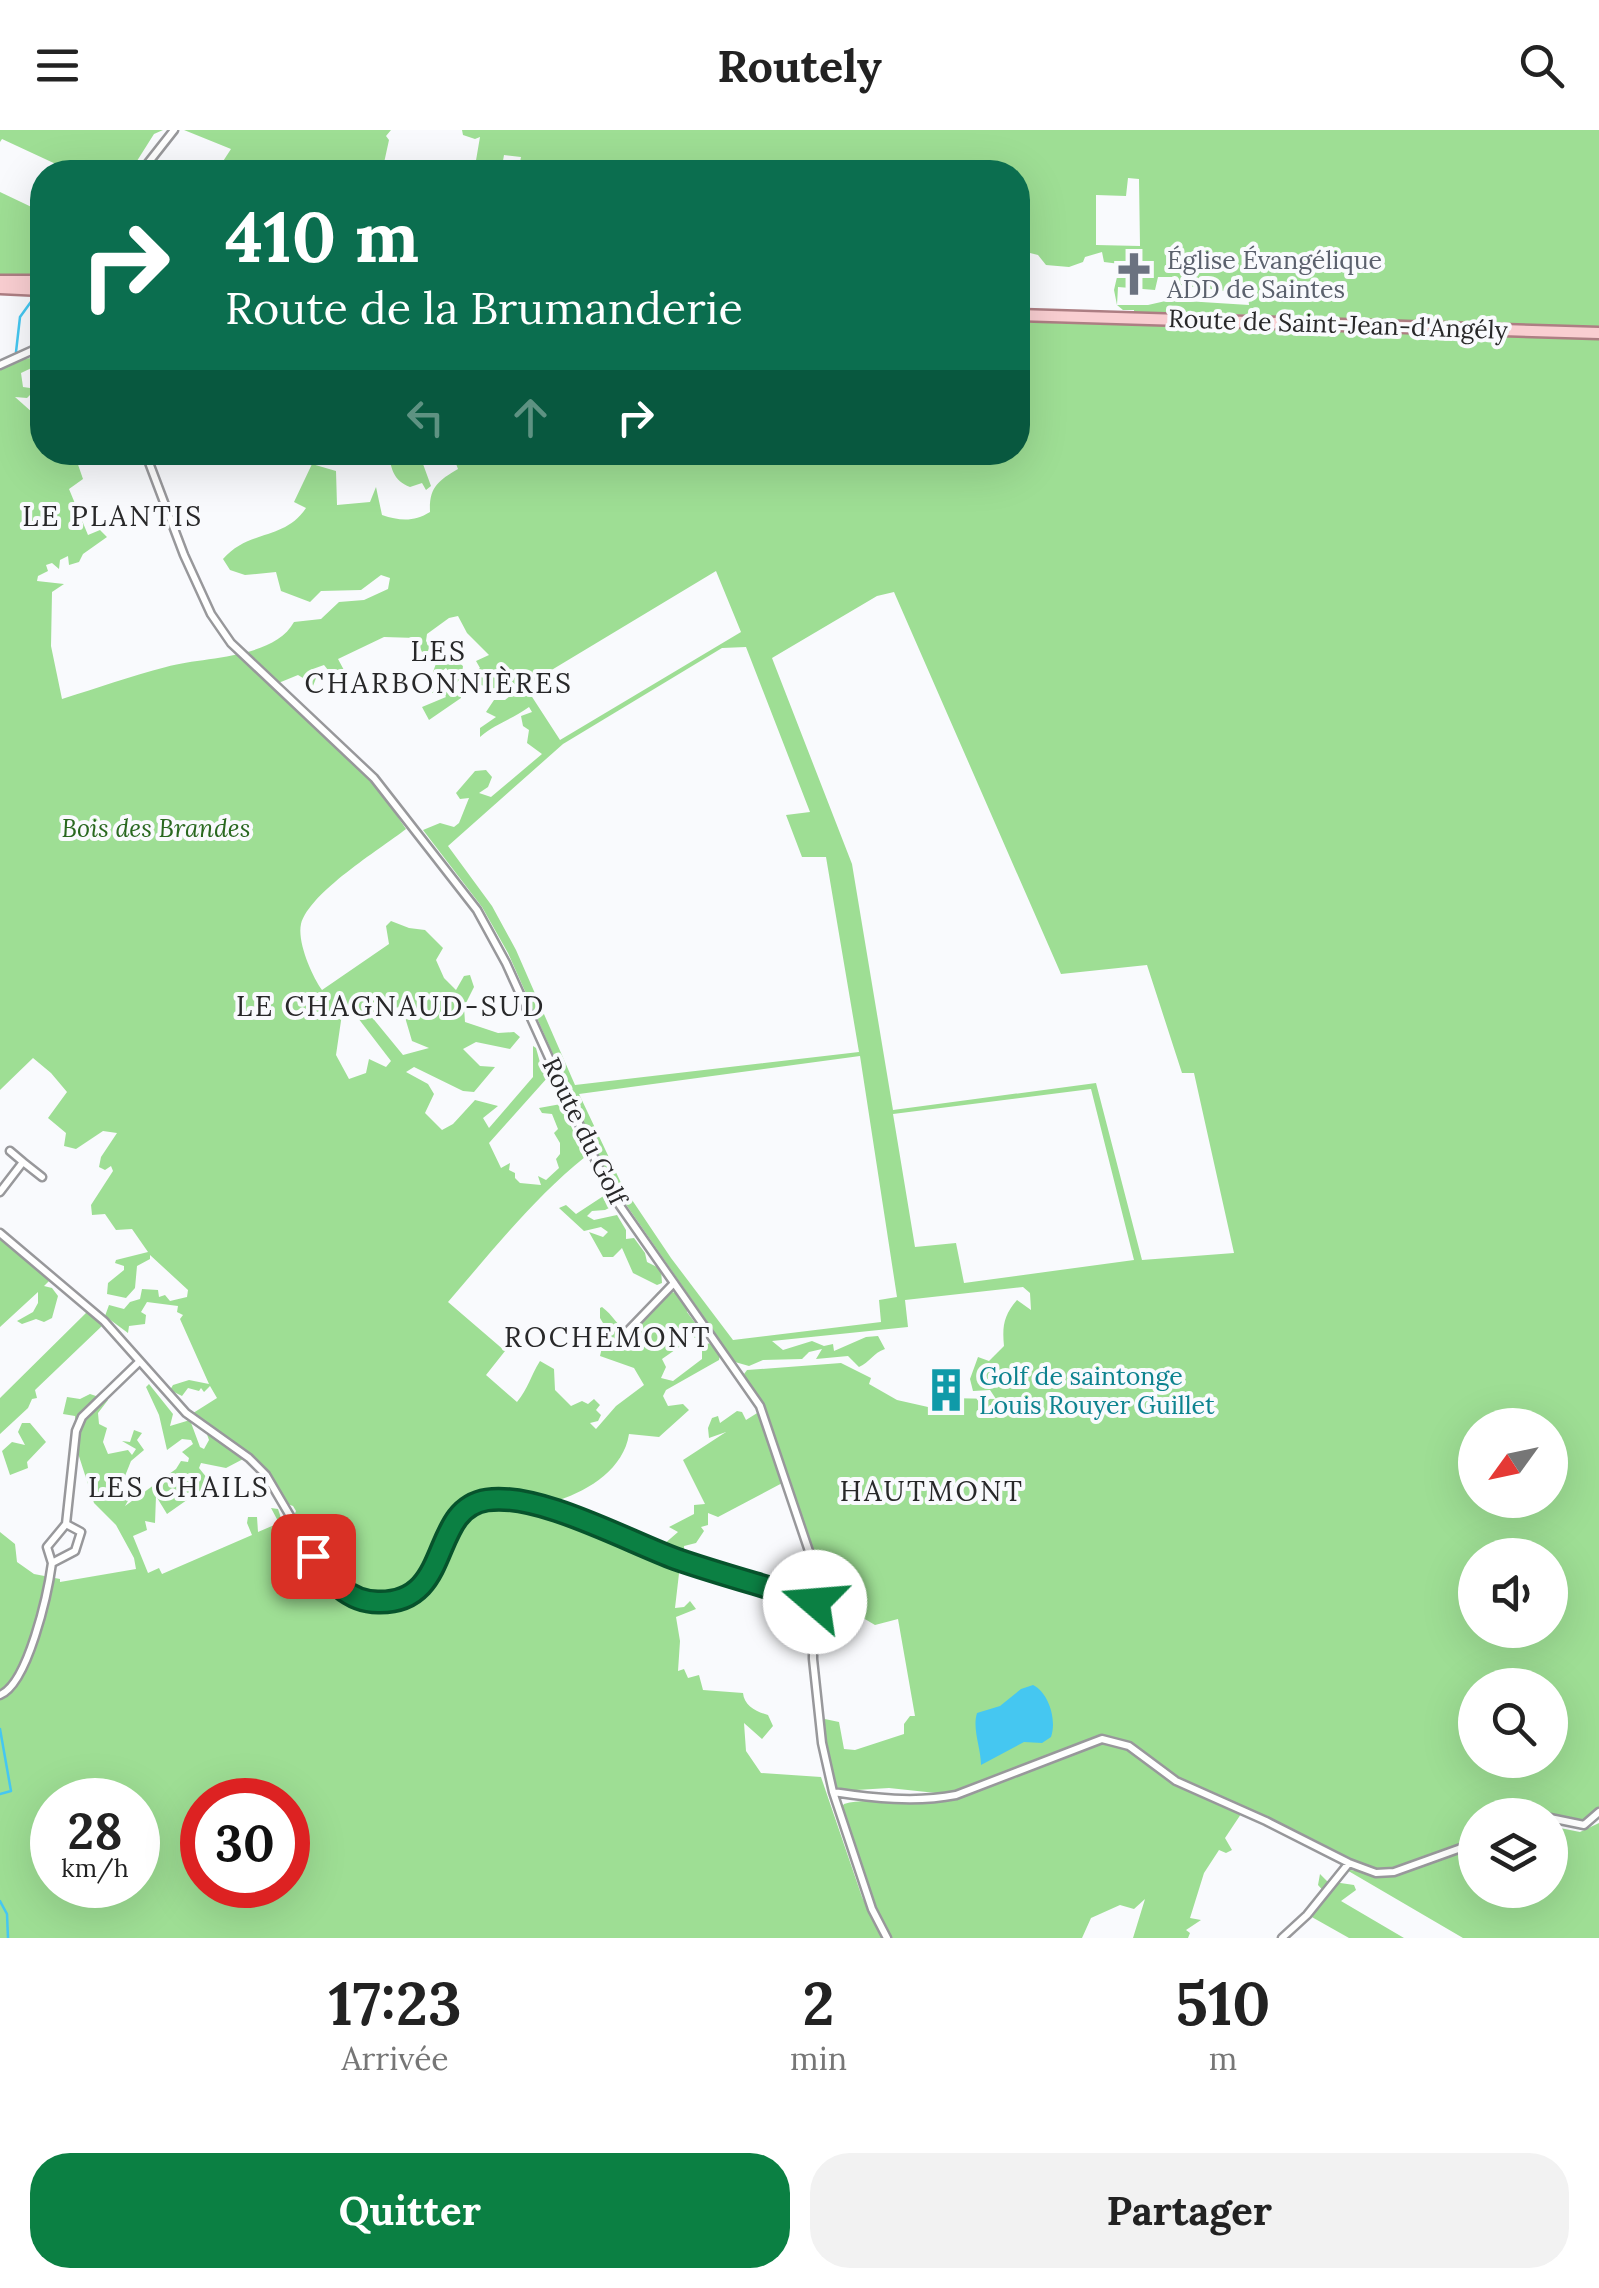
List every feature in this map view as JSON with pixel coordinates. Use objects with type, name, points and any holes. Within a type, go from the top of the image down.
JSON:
[{"type":"main road","points":[[0,284],[30,282]]},
{"type":"main road","points":[[0,284],[30,288]]},
{"type":"main road","name":"Route de Saint-Jean-d'Angély","points":[[1030,315],[1599,333]]},
{"type":"street","points":[[149,160],[174,130]]},
{"type":"street","points":[[0,364],[30,351]]},
{"type":"street","name":"Route du Golf","points":[[151,465],[190,567],[212,614],[232,642],[374,778],[477,910],[506,964],[609,1190],[760,1406],[813,1563],[813,1659],[822,1744],[833,1792],[872,1909],[887,1938]]},
{"type":"street","points":[[10,1152],[42,1178]]},
{"type":"street","points":[[0,1192],[23,1162]]},
{"type":"street","points":[[0,1233],[104,1321],[186,1412],[266,1475],[313,1556],[333,1583],[353,1596],[385,1602],[406,1598],[419,1590],[459,1518],[488,1500],[557,1510],[675,1558],[815,1602]]},
{"type":"street","points":[[623,1336],[674,1282]]},
{"type":"street","points":[[0,1695],[18,1681],[48,1592],[52,1563],[47,1547],[66,1524],[76,1431],[82,1417],[139,1362]]},
{"type":"street","points":[[52,1563],[75,1550],[81,1532],[66,1524]]},
{"type":"street","points":[[833,1792],[910,1800],[956,1795],[1102,1739],[1128,1746],[1176,1781],[1376,1873],[1394,1872],[1458,1848]]},
{"type":"street","points":[[1568,1822],[1584,1825],[1599,1812]]},
{"type":"street","points":[[1282,1938],[1307,1915],[1348,1863]]},
{"type":"green space","points":[[0,130],[163,130],[154,134],[138,160],[47,160],[2,139],[0,142]]},
{"type":"green space","points":[[184,130],[391,130],[386,136],[389,140],[385,160],[224,160],[231,149]]},
{"type":"green space","points":[[462,130],[1599,130],[1599,327],[1209,313],[1206,318],[1177,313],[1159,318],[1134,314],[1134,310],[1123,310],[1117,305],[1114,290],[1120,264],[1104,262],[1102,252],[1069,267],[1046,265],[1038,255],[1030,253],[1030,160],[520,160],[521,157],[504,155],[503,160],[476,160],[480,137],[463,135]],"holes":[[[1128,178],[1139,179],[1140,246],[1096,245],[1096,195],[1126,196]],[[1158,277],[1172,277],[1180,285],[1248,294],[1249,305],[1170,300],[1117,305],[1118,287],[1155,290]]]},
{"type":"green space","points":[[0,192],[30,206],[30,280],[0,282]]},
{"type":"green space","name":"Bois des Brandes","points":[[1030,322],[1168,326],[1182,323],[1187,327],[1599,338],[1599,1812],[1584,1825],[1568,1820],[1568,1798],[1458,1798],[1458,1848],[1376,1875],[1397,1875],[1458,1853],[1458,1908],[1568,1908],[1568,1830],[1580,1832],[1599,1823],[1599,1938],[1463,1938],[1345,1869],[1374,1874],[1243,1811],[1225,1838],[1232,1850],[1219,1850],[1204,1873],[1190,1918],[1201,1920],[1186,1930],[1190,1933],[1188,1938],[1133,1938],[1145,1899],[1134,1909],[1120,1905],[1091,1918],[1082,1938],[887,1938],[872,1909],[841,1808],[844,1804],[866,1801],[923,1802],[934,1799],[936,1793],[889,1788],[840,1791],[835,1786],[820,1718],[839,1722],[844,1749],[855,1750],[904,1734],[904,1724],[915,1716],[898,1619],[875,1625],[858,1615],[814,1608],[813,1563],[786,1481],[718,1517],[708,1513],[708,1525],[701,1527],[704,1531],[696,1543],[684,1546],[684,1554],[651,1546],[649,1541],[663,1545],[678,1532],[669,1527],[694,1514],[694,1505],[705,1504],[683,1460],[726,1432],[709,1438],[712,1418],[718,1416],[720,1423],[737,1411],[746,1420],[762,1410],[744,1374],[747,1370],[841,1363],[871,1378],[869,1384],[897,1400],[928,1407],[947,1398],[996,1399],[990,1390],[973,1391],[970,1379],[978,1357],[989,1361],[1004,1346],[1005,1321],[1017,1300],[1031,1310],[1030,1293],[1023,1287],[905,1300],[908,1327],[772,1341],[783,1350],[812,1341],[824,1346],[833,1344],[834,1351],[878,1336],[885,1349],[859,1367],[848,1356],[816,1359],[822,1349],[809,1352],[802,1359],[763,1360],[749,1366],[735,1362],[609,1180],[508,953],[482,907],[423,830],[440,823],[454,827],[459,823],[469,798],[460,799],[456,793],[475,771],[486,770],[492,777],[488,787],[479,793],[491,797],[542,754],[527,743],[529,730],[523,726],[521,716],[532,712],[529,707],[480,737],[480,728],[496,717],[486,712],[494,700],[505,700],[519,689],[501,669],[498,674],[504,683],[487,692],[485,686],[472,683],[472,675],[480,668],[476,661],[489,655],[467,633],[458,616],[427,634],[428,651],[422,652],[416,638],[384,637],[338,659],[345,672],[341,675],[332,675],[324,665],[310,670],[318,673],[313,686],[304,686],[298,675],[276,684],[374,778],[392,801],[389,804],[406,829],[317,899],[301,924],[306,958],[322,990],[389,944],[386,926],[391,921],[425,930],[443,948],[436,960],[444,978],[456,990],[464,976],[470,975],[474,987],[464,1007],[465,1022],[498,1033],[514,1032],[520,1037],[510,1049],[476,1042],[463,1049],[480,1066],[495,1067],[474,1092],[463,1091],[414,1067],[406,1072],[428,1084],[434,1094],[425,1113],[442,1130],[475,1100],[498,1106],[483,1118],[489,1128],[533,1077],[533,1046],[548,1077],[489,1143],[501,1168],[510,1163],[509,1170],[520,1183],[541,1185],[538,1176],[546,1180],[559,1168],[556,1159],[560,1143],[554,1133],[558,1129],[552,1114],[542,1113],[539,1108],[561,1104],[585,1157],[531,1207],[448,1302],[505,1351],[486,1375],[517,1402],[540,1361],[554,1369],[555,1390],[571,1406],[582,1401],[588,1404],[594,1399],[600,1405],[596,1410],[601,1415],[598,1421],[590,1423],[596,1429],[616,1406],[644,1385],[634,1368],[600,1356],[603,1343],[612,1338],[600,1318],[600,1308],[630,1334],[655,1308],[653,1299],[658,1292],[674,1292],[682,1297],[687,1312],[702,1332],[702,1337],[695,1338],[689,1332],[682,1338],[682,1345],[662,1359],[666,1367],[661,1378],[673,1381],[702,1359],[702,1345],[711,1343],[720,1353],[719,1360],[666,1390],[663,1396],[668,1406],[683,1404],[689,1410],[659,1437],[629,1434],[620,1457],[604,1476],[559,1500],[593,1518],[571,1518],[486,1502],[469,1507],[453,1521],[439,1547],[447,1556],[461,1525],[488,1504],[571,1519],[680,1565],[675,1608],[690,1601],[696,1609],[676,1617],[680,1641],[678,1671],[684,1669],[688,1678],[699,1675],[703,1690],[743,1693],[748,1705],[768,1715],[773,1726],[762,1739],[744,1723],[746,1751],[761,1773],[821,1777],[862,1897],[882,1938],[0,1938],[0,1532],[15,1544],[17,1562],[34,1574],[60,1582],[136,1569],[116,1525],[94,1503],[77,1450],[75,1416],[63,1414],[67,1397],[80,1399],[90,1394],[108,1400],[98,1413],[99,1424],[107,1428],[103,1442],[108,1454],[128,1450],[132,1455],[136,1449],[122,1441],[130,1442],[134,1430],[142,1433],[137,1440],[144,1450],[131,1461],[125,1476],[110,1477],[120,1498],[129,1499],[125,1506],[176,1469],[181,1461],[188,1462],[182,1452],[193,1444],[182,1439],[167,1450],[159,1415],[146,1387],[149,1384],[173,1414],[170,1426],[190,1420],[204,1449],[209,1440],[204,1426],[190,1415],[217,1398],[210,1386],[204,1392],[201,1388],[188,1388],[182,1396],[170,1390],[173,1385],[189,1380],[209,1384],[180,1319],[183,1315],[177,1312],[178,1306],[147,1302],[141,1312],[146,1315],[145,1324],[129,1326],[128,1333],[105,1316],[109,1305],[124,1309],[140,1299],[142,1289],[158,1290],[159,1297],[165,1295],[170,1301],[187,1297],[188,1290],[150,1255],[150,1259],[137,1266],[135,1288],[126,1298],[107,1294],[108,1283],[124,1270],[116,1260],[148,1252],[132,1229],[116,1230],[105,1214],[92,1215],[91,1205],[113,1171],[111,1166],[105,1170],[99,1167],[101,1157],[117,1133],[103,1131],[76,1149],[64,1146],[66,1133],[48,1118],[67,1092],[33,1058],[0,1090],[0,367],[30,358],[30,369],[21,373],[23,387],[30,388],[30,395],[15,397],[30,410],[30,465],[78,465],[83,479],[69,489],[88,535],[100,530],[107,537],[83,554],[79,562],[69,565],[68,556],[60,560],[59,569],[52,563],[46,565],[48,571],[38,576],[37,581],[64,584],[52,592],[51,646],[62,699],[181,663],[254,650],[270,644],[294,622],[321,619],[339,602],[364,600],[388,589],[390,578],[381,575],[361,590],[321,591],[310,602],[281,591],[276,572],[245,575],[230,570],[223,559],[244,543],[277,531],[297,518],[306,508],[294,502],[312,465],[336,471],[337,505],[370,502],[376,487],[382,515],[407,520],[430,512],[431,496],[445,477],[458,469],[456,465],[1030,465]],"holes":[[[716,571],[741,632],[560,740],[525,686]],[[894,592],[1061,974],[1147,965],[1182,1073],[1194,1073],[1234,1253],[1142,1260],[1096,1083],[893,1110],[852,864],[772,658],[877,596]],[[746,647],[810,812],[786,815],[802,857],[826,857],[859,1052],[575,1085],[516,950],[492,906],[448,846],[563,744],[722,648]],[[348,1005],[391,1061],[386,1067],[369,1059],[366,1073],[349,1079],[336,1055],[343,1007]],[[402,1007],[412,1041],[429,1048],[403,1055],[371,1016],[380,1009]],[[860,1056],[897,1297],[879,1300],[881,1322],[733,1340],[622,1185],[579,1094]],[[1091,1089],[1134,1260],[964,1283],[956,1243],[915,1247],[893,1114]],[[247,1457],[266,1475],[282,1502],[293,1506],[296,1511],[292,1520],[337,1588],[322,1575],[286,1520],[282,1521],[278,1509],[271,1508],[279,1523],[258,1532],[257,1517],[248,1517],[252,1535],[162,1574],[159,1568],[148,1573],[133,1536],[147,1530],[145,1521],[155,1523],[156,1496],[167,1514],[211,1483],[213,1478],[207,1478],[199,1468],[201,1463],[226,1468]]]},
{"type":"green space","points":[[391,465],[423,465],[431,486],[426,490],[422,483],[410,487]]},
{"type":"green space","points":[[448,654],[463,666],[462,674],[449,676],[452,680],[460,679],[451,689],[453,694],[459,691],[461,698],[429,720],[422,707],[446,697],[443,693],[430,693],[449,672],[446,668],[436,675],[433,672],[438,658]]},
{"type":"green space","points":[[605,1195],[613,1206],[587,1216],[594,1220],[617,1215],[626,1230],[626,1239],[634,1238],[647,1262],[661,1269],[662,1283],[657,1285],[633,1273],[622,1248],[613,1257],[603,1257],[589,1232],[603,1237],[608,1232],[601,1227],[584,1231],[559,1208],[566,1205],[576,1214]]},
{"type":"green space","points":[[0,1238],[50,1280],[44,1286],[52,1288],[58,1296],[52,1318],[22,1324],[17,1321],[33,1312],[38,1292],[0,1327]]},
{"type":"green space","points":[[87,1312],[103,1325],[35,1390],[37,1398],[0,1434],[0,1398]]},
{"type":"green space","points":[[22,1423],[30,1423],[46,1442],[27,1462],[28,1468],[10,1475],[2,1451],[12,1442],[25,1445],[18,1432]]},
{"type":"green space","points":[[1320,1874],[1327,1881],[1354,1885],[1356,1890],[1341,1901],[1404,1938],[1349,1938],[1310,1916],[1327,1895],[1318,1885]]},
{"type":"water","points":[[1033,1685],[1050,1708],[1051,1737],[1042,1743],[1024,1742],[981,1765],[977,1713],[1000,1706],[1021,1689]]},
{"type":"waterway","points":[[16,352],[20,317],[30,303]]},
{"type":"waterway","points":[[0,1729],[11,1791],[0,1794]]},
{"type":"waterway","points":[[0,1901],[7,1914],[8,1938]]},
{"type":"place","name":"Église Évangélique ADD de Saintes","points":[[1134,274]]},
{"type":"place","name":"Golf de saintonge Louis Rouyer Guillet","points":[[946,1390]]},
{"type":"district","name":"LE PLANTIS","points":[[113,516]]},
{"type":"district","name":"LES CHARBONNIÈRES","points":[[439,667]]},
{"type":"district","name":"LE CHAGNAUD-SUD","points":[[391,1006]]},
{"type":"district","name":"ROCHEMONT","points":[[608,1337]]},
{"type":"district","name":"LES CHAILS","points":[[179,1487]]},
{"type":"district","name":"HAUTMONT","points":[[932,1491]]},
{"type":"route","points":[[313,1556],[333,1583],[353,1596],[371,1602],[406,1598],[430,1576],[448,1533],[459,1518],[488,1500],[513,1502],[557,1510],[675,1558],[815,1602]]}]
